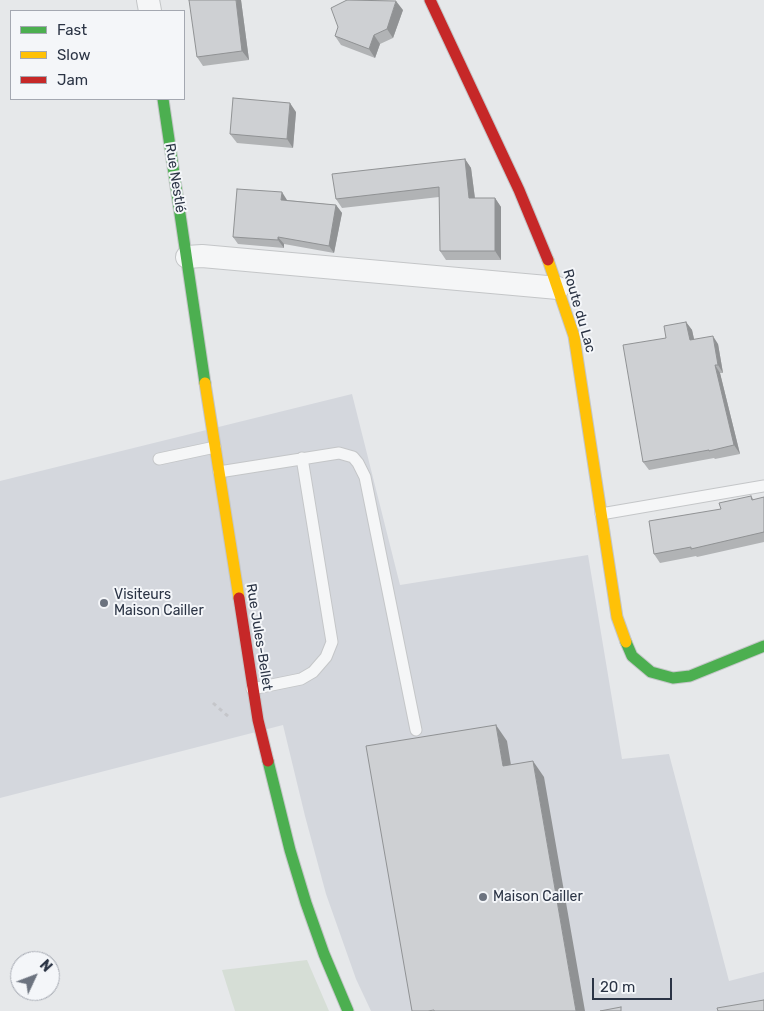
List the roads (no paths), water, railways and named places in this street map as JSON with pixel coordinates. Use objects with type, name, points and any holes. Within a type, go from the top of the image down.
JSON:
[{"type":"street","name":"Route du Lac","points":[[430,0],[545,250],[574,336],[617,617],[622,635],[632,656],[651,672],[673,678],[690,676],[764,646]]},
{"type":"street","name":"Rue Nestlé","points":[[163,100],[187,257]]},
{"type":"street","points":[[187,257],[202,256],[558,288]]},
{"type":"street","name":"Rue Jules-Bellet","points":[[187,257],[252,689],[274,786],[306,903],[324,954],[348,1011]]},
{"type":"lane","points":[[159,459],[215,447]]},
{"type":"lane","points":[[219,472],[339,452],[353,457],[362,468],[366,477],[416,730]]},
{"type":"lane","points":[[252,689],[301,679],[313,672],[326,657],[332,642],[302,458]]},
{"type":"lane","points":[[602,514],[764,486]]},
{"type":"place","name":"Visiteurs Maison Cailler","points":[[104,603]]},
{"type":"place","name":"Maison Cailler","points":[[483,897]]}]
